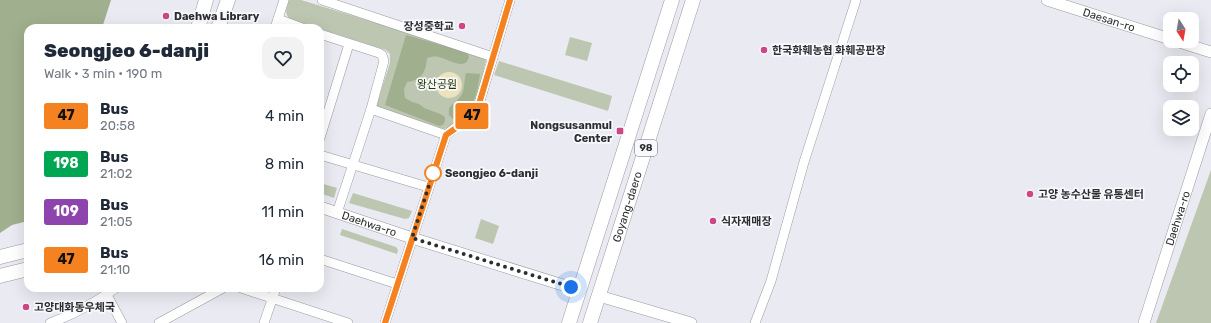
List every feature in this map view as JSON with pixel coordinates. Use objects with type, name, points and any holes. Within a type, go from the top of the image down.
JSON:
[{"type":"main road","points":[[199,24],[206,0]]},
{"type":"main road","points":[[219,24],[228,0]]},
{"type":"main road","name":"Goyang-daero","points":[[569,323],[672,0]]},
{"type":"main road","name":"Goyang-daero","points":[[590,323],[693,0]]},
{"type":"main road","points":[[0,257],[24,251]]},
{"type":"main road","points":[[0,276],[24,270]]},
{"type":"street","points":[[277,24],[284,0]]},
{"type":"street","points":[[322,0],[493,57]]},
{"type":"street","points":[[385,323],[446,135],[476,114],[510,0]]},
{"type":"street","points":[[755,323],[771,281],[804,162],[856,0]]},
{"type":"street","name":"Daesan-ro","points":[[1047,0],[1163,37]]},
{"type":"street","points":[[324,35],[379,53],[383,59],[383,66],[371,108],[337,213]]},
{"type":"street","points":[[324,125],[350,44]]},
{"type":"street","points":[[1198,48],[1211,52]]},
{"type":"street","points":[[371,108],[446,135]]},
{"type":"street","name":"Daehwa-ro","points":[[1144,323],[1211,114]]},
{"type":"street","points":[[324,156],[428,187]]},
{"type":"street","name":"Daehwa-ro","points":[[324,208],[412,238],[579,290]]},
{"type":"street","points":[[324,260],[397,284]]},
{"type":"street","points":[[50,323],[59,320],[110,292]]},
{"type":"street","points":[[159,323],[216,292]]},
{"type":"street","points":[[253,292],[348,323]]},
{"type":"street","points":[[264,323],[275,292]]},
{"type":"street","points":[[106,295],[122,323]]},
{"type":"street","points":[[599,296],[691,323]]},
{"type":"green space","points":[[0,0],[111,0],[103,24],[24,24],[24,222],[12,225],[0,233]]},
{"type":"green space","name":"왕산공원","points":[[289,0],[301,0],[482,55],[486,61],[475,102],[465,116],[443,129],[376,106],[390,63],[390,54],[386,50],[324,30],[324,24],[304,24],[291,20],[286,13]]},
{"type":"green space","points":[[406,35],[466,52],[469,56],[468,61],[461,64],[443,58],[427,58],[422,75],[416,80],[407,82],[404,89],[405,98],[445,117],[443,125],[439,126],[385,105]]},
{"type":"green space","points":[[570,37],[592,43],[587,61],[565,55]]},
{"type":"green space","points":[[499,61],[612,96],[608,111],[494,75]]},
{"type":"green space","points":[[466,73],[480,74],[478,88],[471,106],[456,122],[449,115],[449,108],[461,96]]},
{"type":"green space","points":[[1211,170],[1211,323],[1156,323]]},
{"type":"green space","points":[[324,184],[337,188],[334,198],[324,194]]},
{"type":"green space","points":[[353,193],[412,211],[409,218],[405,219],[349,203]]},
{"type":"green space","points":[[481,219],[499,226],[493,244],[475,238]]},
{"type":"green space","points":[[342,229],[396,247],[398,250],[397,254],[340,235]]},
{"type":"sand","points":[[449,72],[458,76],[462,85],[458,94],[449,98],[440,94],[436,85],[440,76]]},
{"type":"bus line","name":"47","points":[[385,323],[446,135],[476,114],[510,0]]},
{"type":"place","name":"Daehwa Library","points":[[166,16]]},
{"type":"place","name":"장성중학교","points":[[462,26]]},
{"type":"place","name":"한국화훼농협 화훼공판장","points":[[764,50]]},
{"type":"place","name":"Nongsusanmul Center","points":[[620,131]]},
{"type":"place","name":"Seongjeo 6-danji","points":[[433,173]]},
{"type":"place","name":"고양 농수산물 유통센터","points":[[1030,194]]},
{"type":"place","name":"식자재매장","points":[[713,221]]},
{"type":"place","name":"고양대화동우체국","points":[[26,307]]},
{"type":"route","points":[[433,173],[412,238],[571,287]]}]
